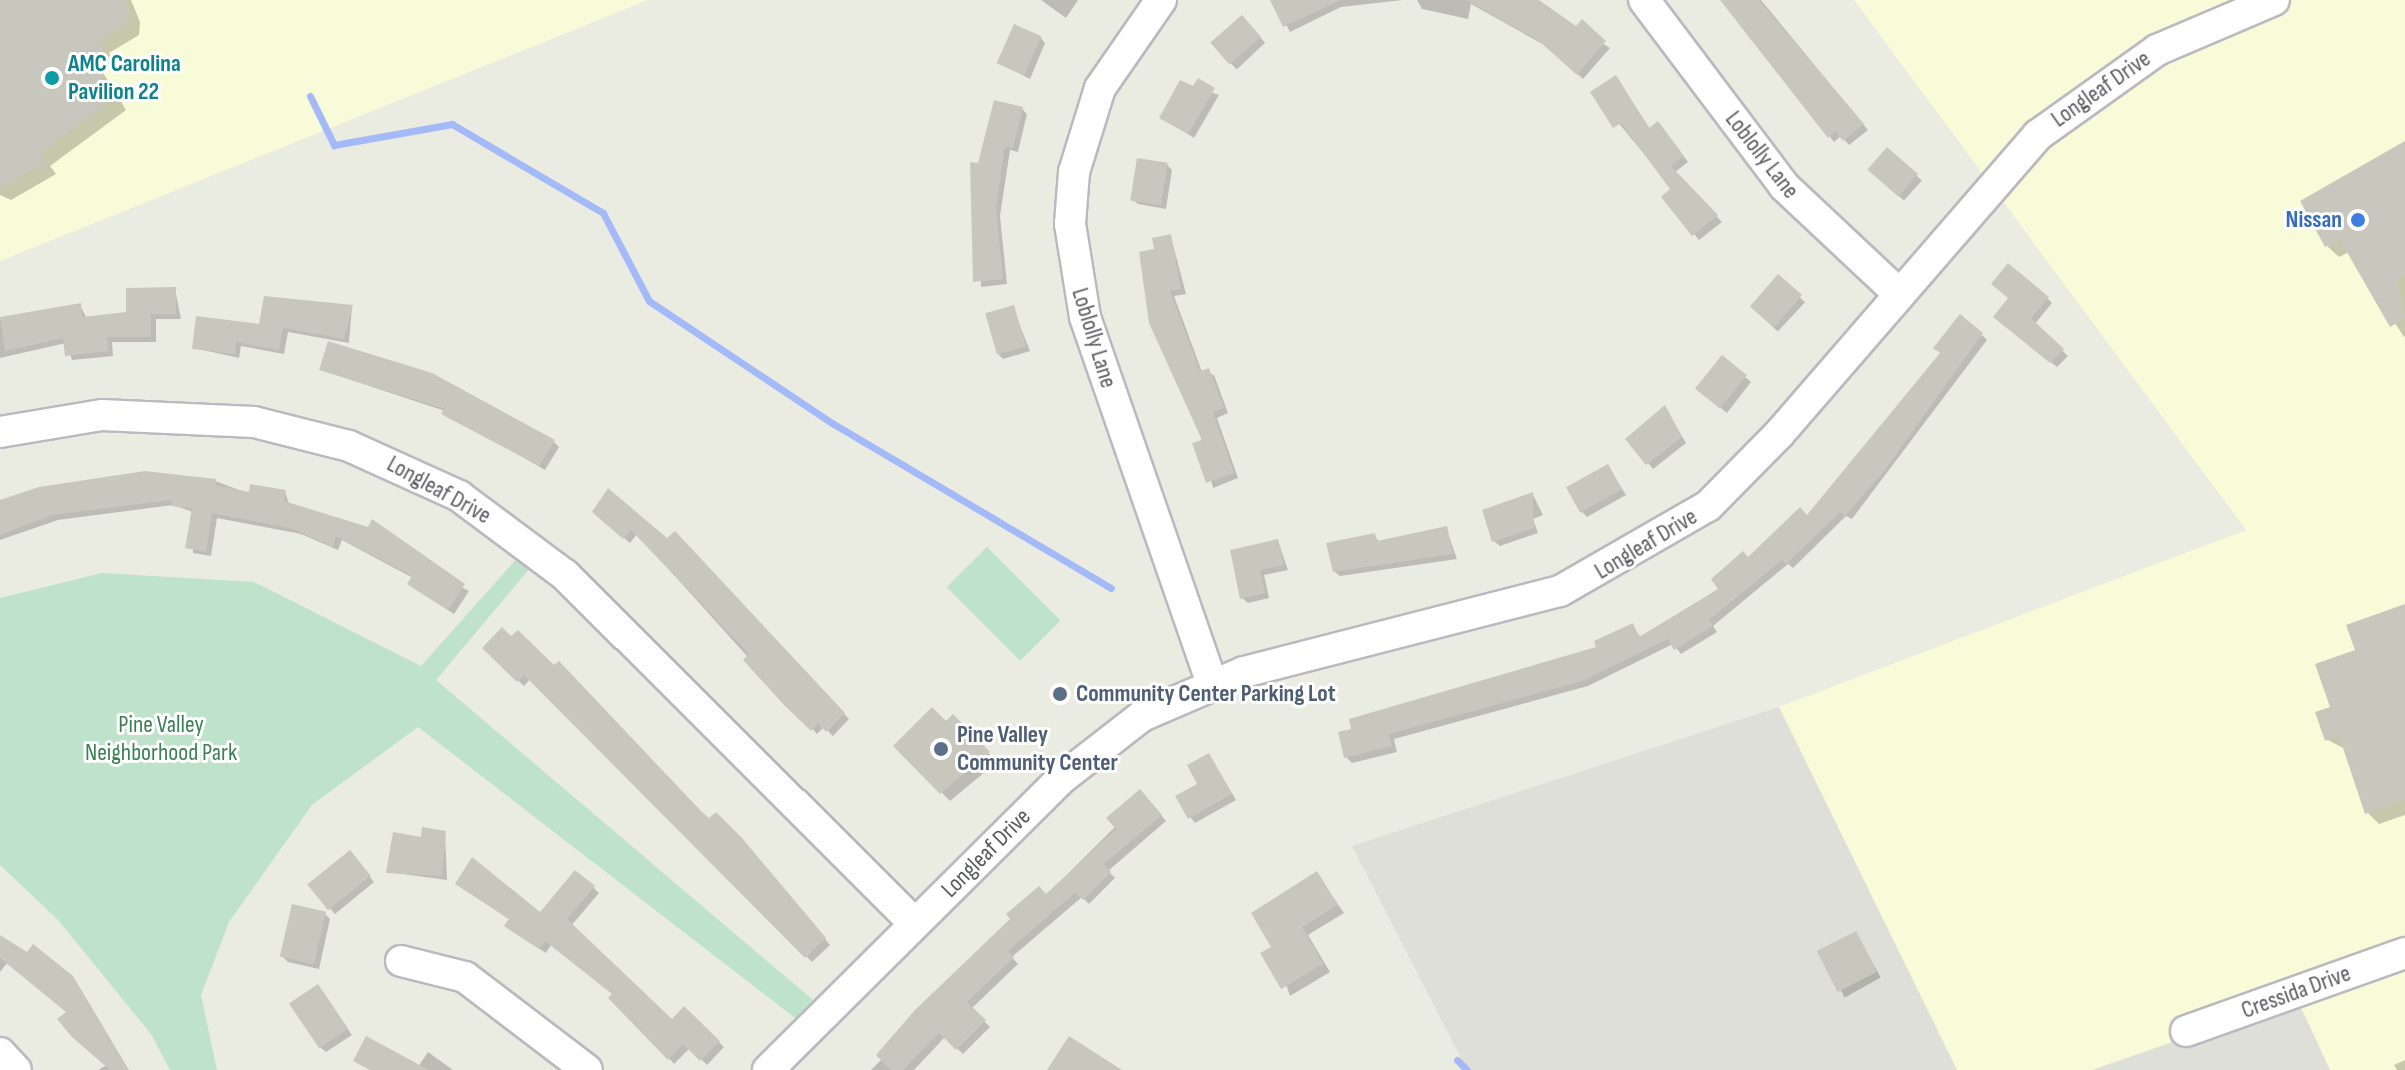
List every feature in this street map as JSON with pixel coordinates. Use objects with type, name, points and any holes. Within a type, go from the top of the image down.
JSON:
[{"type":"street","name":"Loblolly Lane","points":[[1161,0],[1100,88],[1074,172],[1070,224],[1085,317],[1212,683]]},
{"type":"street","name":"Loblolly Lane","points":[[1644,0],[1784,186],[1898,293]]},
{"type":"street","name":"Longleaf Drive","points":[[768,1070],[1107,741],[1212,683],[1496,612],[1616,565],[1708,506],[1755,462],[1898,293],[2071,106],[2157,50],[2274,0]]},
{"type":"street","name":"Longleaf Drive","points":[[0,432],[102,415],[254,422],[349,446],[459,496],[573,583],[915,924]]},
{"type":"street","name":"Cressida Drive","points":[[2186,1031],[2405,953]]},
{"type":"street","points":[[401,961],[465,977],[587,1070]]},
{"type":"street","points":[[0,1053],[16,1070]]},
{"type":"shaded area","points":[[0,0],[648,0],[0,261]]},
{"type":"shaded area","points":[[1854,0],[2405,0],[2405,1070],[2330,1070],[2297,999],[2092,1070],[1957,1070],[1779,707],[2246,530]]},
{"type":"shaded area","points":[[1779,707],[1957,1070],[1467,1070],[1352,846]]},
{"type":"shaded area","points":[[2297,999],[2330,1070],[2092,1070]]},
{"type":"green space","points":[[987,547],[1061,621],[1020,661],[947,587]]},
{"type":"green space","name":"Pine Valley Neighborhood Park","points":[[520,555],[535,562],[436,680],[813,1000],[795,1018],[418,727],[312,805],[229,922],[201,995],[217,1070],[170,1070],[151,1034],[58,920],[0,865],[0,598],[102,573],[254,582],[421,666]]},
{"type":"building","name":"AMC Carolina Pavilion 22","points":[[0,0],[124,0],[129,8],[128,23],[99,41],[105,50],[92,59],[115,98],[40,153],[46,162],[0,189]]},
{"type":"building","points":[[1270,0],[1341,0],[1283,27]]},
{"type":"building","points":[[1466,0],[1539,0],[1576,26],[1582,19],[1606,41],[1577,75],[1539,41]]},
{"type":"building","points":[[1720,0],[1759,0],[1864,124],[1843,141],[1835,131],[1828,138]]},
{"type":"building","points":[[1242,15],[1261,37],[1229,64],[1210,43]]},
{"type":"building","points":[[1014,24],[1041,36],[1024,75],[997,63]]},
{"type":"building","points":[[1616,75],[1649,128],[1658,121],[1684,156],[1671,166],[1718,215],[1692,236],[1661,197],[1670,189],[1621,123],[1613,128],[1590,92]]},
{"type":"building","points":[[1198,78],[1215,88],[1188,134],[1159,118],[1180,80],[1193,86]]},
{"type":"building","points":[[994,100],[1023,107],[1013,148],[1005,146],[996,209],[1003,279],[973,282],[970,162],[978,163]]},
{"type":"building","name":"Nissan","points":[[2405,141],[2405,275],[2397,280],[2405,318],[2390,327],[2340,240],[2325,247],[2300,201]]},
{"type":"building","points":[[1887,147],[1918,174],[1898,197],[1867,170]]},
{"type":"building","points":[[1137,158],[1168,163],[1161,205],[1130,200]]},
{"type":"building","points":[[1171,234],[1181,289],[1170,291],[1200,371],[1209,368],[1224,408],[1213,412],[1234,473],[1206,483],[1192,443],[1202,440],[1149,323],[1139,252],[1154,249],[1152,238]]},
{"type":"building","points":[[2008,263],[2049,297],[2031,318],[2064,349],[2050,363],[1993,317],[2008,298],[1991,284]]},
{"type":"building","points":[[1778,274],[1802,295],[1774,327],[1750,306]]},
{"type":"building","points":[[176,287],[176,314],[151,314],[151,337],[107,337],[109,351],[65,356],[63,338],[5,351],[0,317],[81,303],[82,317],[126,312],[126,288]]},
{"type":"building","points":[[264,296],[353,305],[344,339],[283,328],[279,350],[236,342],[235,354],[192,349],[196,316],[259,324]]},
{"type":"building","points":[[1014,305],[1026,346],[997,355],[985,313]]},
{"type":"building","points":[[1960,314],[1983,333],[1884,471],[1845,516],[1840,512],[1786,564],[1782,560],[1709,620],[1713,626],[1674,650],[1668,639],[1582,681],[1389,734],[1392,746],[1344,758],[1338,732],[1351,729],[1349,719],[1596,647],[1594,641],[1633,623],[1639,637],[1718,589],[1711,579],[1743,551],[1748,557],[1800,507],[1807,515],[1940,353],[1933,348]]},
{"type":"building","points":[[328,341],[432,373],[555,440],[539,466],[441,414],[444,408],[319,370]]},
{"type":"building","points":[[1722,355],[1747,375],[1720,409],[1695,388]]},
{"type":"building","points":[[1665,405],[1682,437],[1646,465],[1625,439]]},
{"type":"building","points":[[1608,464],[1622,489],[1580,513],[1566,487]]},
{"type":"building","points":[[145,471],[216,479],[216,485],[249,492],[250,484],[286,490],[284,501],[368,527],[372,519],[465,584],[448,610],[407,584],[412,576],[336,536],[333,547],[293,529],[212,513],[206,552],[185,548],[192,508],[171,506],[172,500],[52,515],[0,535],[0,500],[39,487]]},
{"type":"building","points":[[608,488],[667,538],[675,531],[845,713],[826,732],[818,723],[811,731],[784,705],[743,660],[749,654],[631,530],[623,539],[592,512]]},
{"type":"building","points":[[1533,492],[1534,528],[1492,542],[1482,510]]},
{"type":"building","points":[[1447,526],[1453,554],[1333,572],[1326,543],[1375,533],[1377,541]]},
{"type":"building","points":[[1278,539],[1284,565],[1260,570],[1265,593],[1240,599],[1230,550]]},
{"type":"building","points":[[2405,604],[2405,800],[2365,814],[2339,736],[2325,741],[2315,712],[2330,707],[2315,664],[2355,650],[2346,625]]},
{"type":"building","points":[[502,627],[511,636],[518,630],[554,665],[559,661],[701,811],[709,818],[716,812],[742,838],[826,938],[805,958],[524,675],[517,682],[482,648]]},
{"type":"building","name":"Pine Valley Community Center","points":[[932,707],[946,721],[953,714],[990,752],[940,794],[893,746]]},
{"type":"building","points":[[1209,753],[1232,794],[1188,819],[1175,796],[1197,784],[1187,765]]},
{"type":"building","points":[[1140,789],[1162,815],[1104,864],[1111,872],[1083,900],[1075,893],[1008,951],[1014,957],[967,1002],[986,1020],[956,1050],[939,1033],[903,1070],[891,1070],[876,1055],[915,1010],[1010,919],[1006,914],[1039,886],[1046,894],[1116,829],[1106,818]]},
{"type":"building","points":[[422,827],[446,831],[442,876],[386,873],[393,832],[421,837]]},
{"type":"building","points":[[350,850],[371,876],[328,910],[307,885]]},
{"type":"building","points":[[472,857],[540,912],[575,870],[595,886],[567,919],[672,1019],[684,1006],[720,1041],[700,1061],[683,1044],[668,1060],[608,998],[612,994],[545,941],[539,949],[504,926],[509,919],[455,884]]},
{"type":"building","points":[[1317,871],[1338,905],[1302,927],[1323,964],[1281,989],[1260,953],[1271,947],[1251,913]]},
{"type":"building","points":[[292,904],[326,912],[314,964],[280,957]]},
{"type":"building","points":[[1856,931],[1877,972],[1838,992],[1817,951]]},
{"type":"building","points":[[0,935],[27,952],[33,944],[73,976],[129,1070],[110,1070],[72,1037],[57,1019],[66,1012],[0,958]]},
{"type":"building","points":[[318,984],[348,1029],[319,1048],[289,1004]]},
{"type":"building","points":[[366,1036],[429,1070],[370,1070],[353,1061]]},
{"type":"building","points":[[1069,1036],[1122,1070],[1047,1070]]},
{"type":"waterway","points":[[310,96],[334,145],[452,124],[603,213],[649,301],[832,423],[1111,588]]},
{"type":"waterway","points":[[1457,1060],[1467,1070]]},
{"type":"place","name":"AMC Carolina Pavilion 22","points":[[52,78]]},
{"type":"place","name":"Nissan","points":[[2358,220]]},
{"type":"place","name":"Community Center Parking Lot","points":[[1060,694]]},
{"type":"place","name":"Pine Valley Community Center","points":[[941,749]]}]
